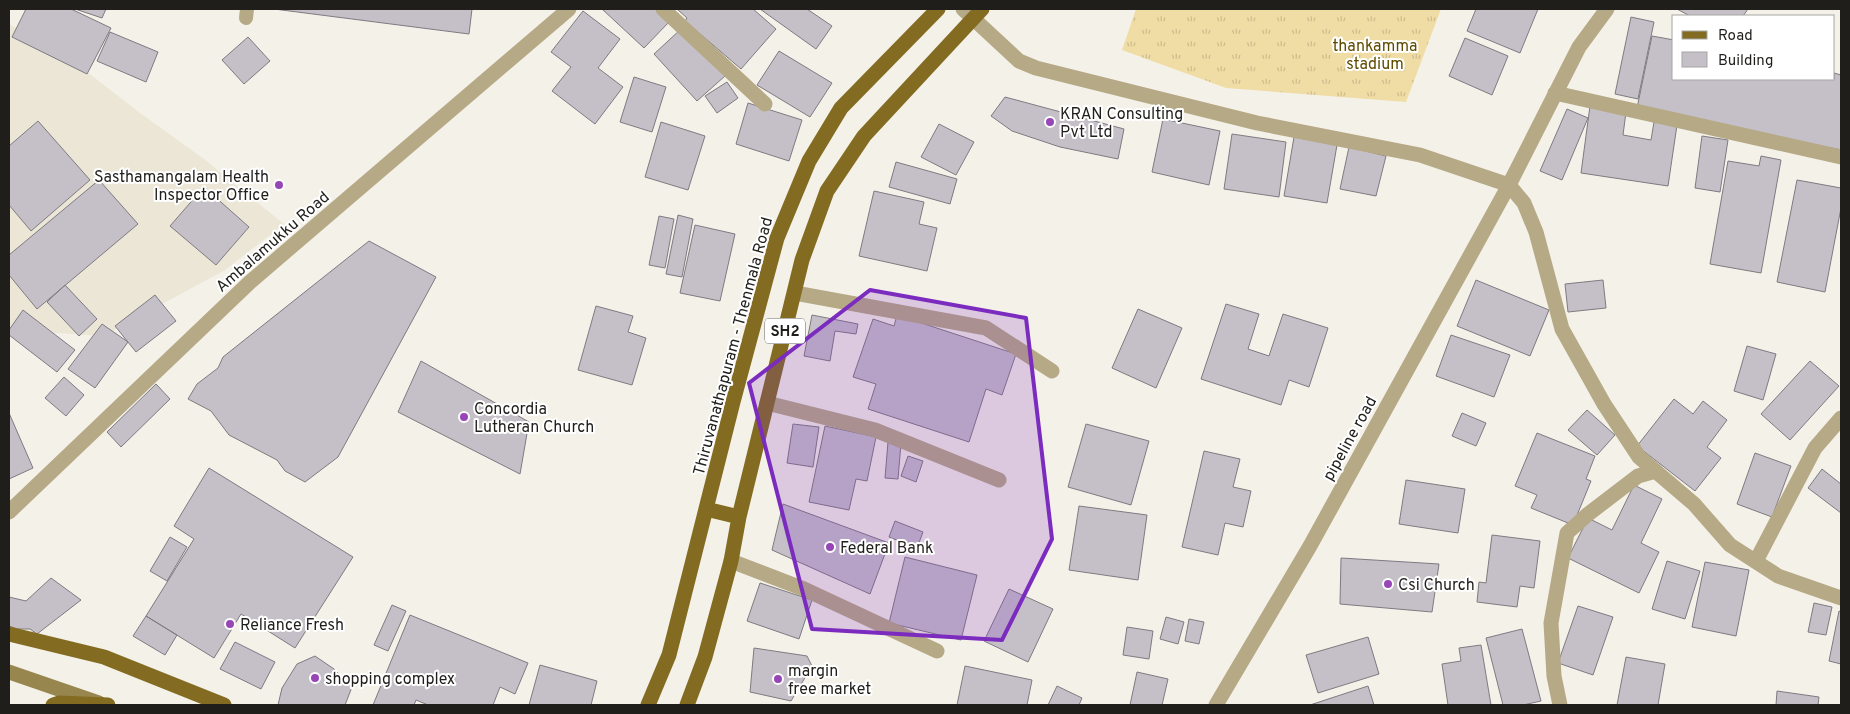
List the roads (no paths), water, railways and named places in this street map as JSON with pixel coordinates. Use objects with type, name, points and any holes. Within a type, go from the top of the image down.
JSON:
[{"type":"main road","name":"Thiruvanathapuram - Thenmala Road","points":[[648,705],[670,655],[777,238],[809,161],[841,108],[938,9]]},
{"type":"main road","name":"SH2","points":[[687,705],[705,657],[731,561],[739,517],[802,260],[827,191],[864,136],[973,12]]},
{"type":"main road","points":[[706,509],[739,517]]},
{"type":"main road","points":[[9,634],[104,657],[224,705]]},
{"type":"main road","points":[[9,672],[104,704]]},
{"type":"main road","points":[[53,705],[59,703],[104,704]]},
{"type":"street","name":"Ambalamukku Road","points":[[9,512],[250,282],[569,9]]},
{"type":"street","points":[[663,9],[765,104]]},
{"type":"street","name":"pipeline road","points":[[1216,705],[1310,546],[1509,185],[1579,48],[1607,9]]},
{"type":"street","points":[[973,12],[1019,61],[1036,68],[1257,123],[1420,155],[1509,185],[1524,203],[1536,232],[1562,329],[1604,404],[1639,457],[1694,504],[1730,545],[1778,576],[1841,598]]},
{"type":"street","points":[[1555,93],[1841,157]]},
{"type":"street","points":[[795,293],[986,328],[1052,371]]},
{"type":"street","points":[[767,403],[875,430],[999,480]]},
{"type":"street","points":[[1756,561],[1815,448],[1841,418]]},
{"type":"street","points":[[1560,705],[1554,676],[1551,623],[1567,533],[1587,514],[1638,476],[1656,471]]},
{"type":"street","points":[[731,561],[804,589],[937,651]]},
{"type":"place","name":"KRAN Consulting Pvt Ltd","points":[[1050,122]]},
{"type":"place","name":"Sasthamangalam Health Inspector Office","points":[[279,185]]},
{"type":"place","name":"Concordia Lutheran Church","points":[[464,417]]},
{"type":"place","name":"Federal Bank","points":[[830,547]]},
{"type":"place","name":"Csi Church","points":[[1388,584]]},
{"type":"place","name":"Reliance Fresh","points":[[230,624]]},
{"type":"place","name":"shopping complex","points":[[315,678]]},
{"type":"place","name":"margin free market","points":[[778,679]]},
{"type":"park label","name":"thankamma stadium","points":[[1375,54]]}]
